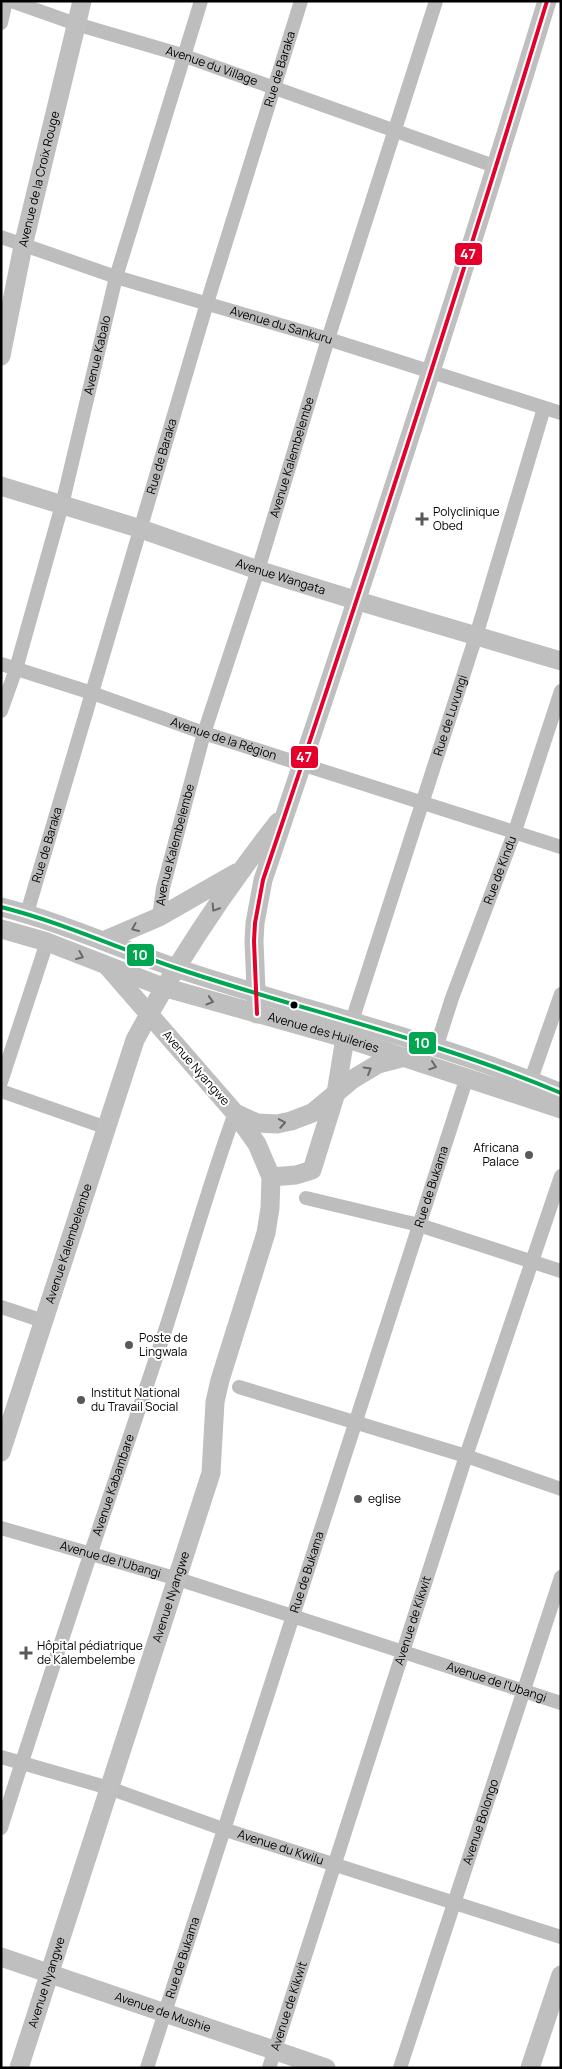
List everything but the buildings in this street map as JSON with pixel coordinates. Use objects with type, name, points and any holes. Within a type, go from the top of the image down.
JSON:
[{"type":"main road","name":"Avenue de la Croix Rouge","points":[[1,356],[23,246],[82,1]]},
{"type":"main road","points":[[257,1014],[255,923],[263,880],[358,601],[547,1]]},
{"type":"main road","name":"Avenue Wangata","points":[[1,486],[141,529],[258,570],[561,660]]},
{"type":"main road","name":"Avenue Kalembelembe","points":[[1,1452],[135,1040],[163,987],[239,871],[286,812]]},
{"type":"main road","points":[[103,941],[159,917],[239,871]]},
{"type":"main road","name":"Avenue des Huileries","points":[[1,907],[27,913],[176,968],[256,992],[348,1030],[406,1057],[467,1077],[561,1093]]},
{"type":"main road","name":"Avenue des Huileries","points":[[1,928],[47,942],[163,987],[257,1014],[436,1048],[528,1088],[561,1109]]},
{"type":"main road","name":"Avenue Nyangwe","points":[[20,2068],[211,1474],[215,1402],[220,1380],[245,1306],[266,1233],[270,1208],[271,1177],[257,1144],[235,1113],[108,967]]},
{"type":"main road","points":[[271,1177],[296,1175],[312,1170],[336,1093],[348,1030]]},
{"type":"main road","points":[[235,1113],[257,1124],[277,1124],[312,1113],[353,1078],[378,1064],[406,1057]]},
{"type":"main road","name":"Avenue de Mushie","points":[[1,1957],[165,2012],[272,2059],[326,2068]]},
{"type":"main road","points":[[530,2068],[561,1975]]},
{"type":"street","points":[[1,24],[6,1]]},
{"type":"street","name":"Avenue du Village","points":[[11,1],[76,24],[182,55],[273,89],[394,129],[496,167]]},
{"type":"street","name":"Avenue Kabalo","points":[[1,711],[16,669],[62,505],[116,277],[182,55],[201,1]]},
{"type":"street","name":"Rue de Baraka","points":[[27,913],[208,303],[301,1]]},
{"type":"street","name":"Avenue Kalembelembe","points":[[159,917],[163,888],[204,733],[258,570],[328,339],[436,1]]},
{"type":"street","name":"Avenue du Sankuru","points":[[1,237],[116,277],[328,339],[561,413]]},
{"type":"street","name":"Rue de Luvungi","points":[[348,1030],[423,804],[476,636],[544,408]]},
{"type":"street","name":"Avenue de la Région","points":[[1,664],[92,692],[204,733],[561,847]]},
{"type":"street","name":"Rue de Kindu","points":[[436,1048],[452,998],[515,831],[561,691]]},
{"type":"street","points":[[1,1082],[47,942]]},
{"type":"street","points":[[528,1088],[561,994]]},
{"type":"street","name":"Rue de Bukama","points":[[147,2068],[467,1077]]},
{"type":"street","points":[[1,1091],[107,1128]]},
{"type":"street","name":"Avenue Kabambare","points":[[1,1828],[89,1554],[156,1360],[215,1167],[235,1113]]},
{"type":"street","name":"Avenue de Kikwit","points":[[272,2059],[333,1864],[466,1456],[561,1176]]},
{"type":"street","points":[[306,1198],[419,1225],[561,1271]]},
{"type":"street","points":[[1,1308],[43,1321]]},
{"type":"street","points":[[239,1387],[466,1456],[561,1489]]},
{"type":"street","name":"Avenue de l'Ubangi","points":[[1,1528],[178,1579],[561,1703]]},
{"type":"street","name":"Avenue Bolongo","points":[[400,2068],[561,1577]]},
{"type":"street","name":"Avenue du Kwilu","points":[[1,1757],[109,1788],[223,1828],[561,1937]]},
{"type":"transit line","name":"47","points":[[257,1014],[254,941],[255,923],[263,880],[408,442],[479,222],[547,1]]},
{"type":"transit line","name":"10","points":[[1,907],[67,928],[224,984],[418,1041],[514,1074],[561,1093]]},
{"type":"place","name":"Polyclinique Obed","points":[[422,519]]},
{"type":"place","name":"Africana Palace","points":[[529,1155]]},
{"type":"place","name":"Poste de Lingwala","points":[[129,1345]]},
{"type":"place","name":"Institut National du Travail Social","points":[[81,1400]]},
{"type":"place","name":"eglise","points":[[358,1499]]},
{"type":"place","name":"Hôpital pédiatrique de Kalembelembe","points":[[26,1653]]}]
